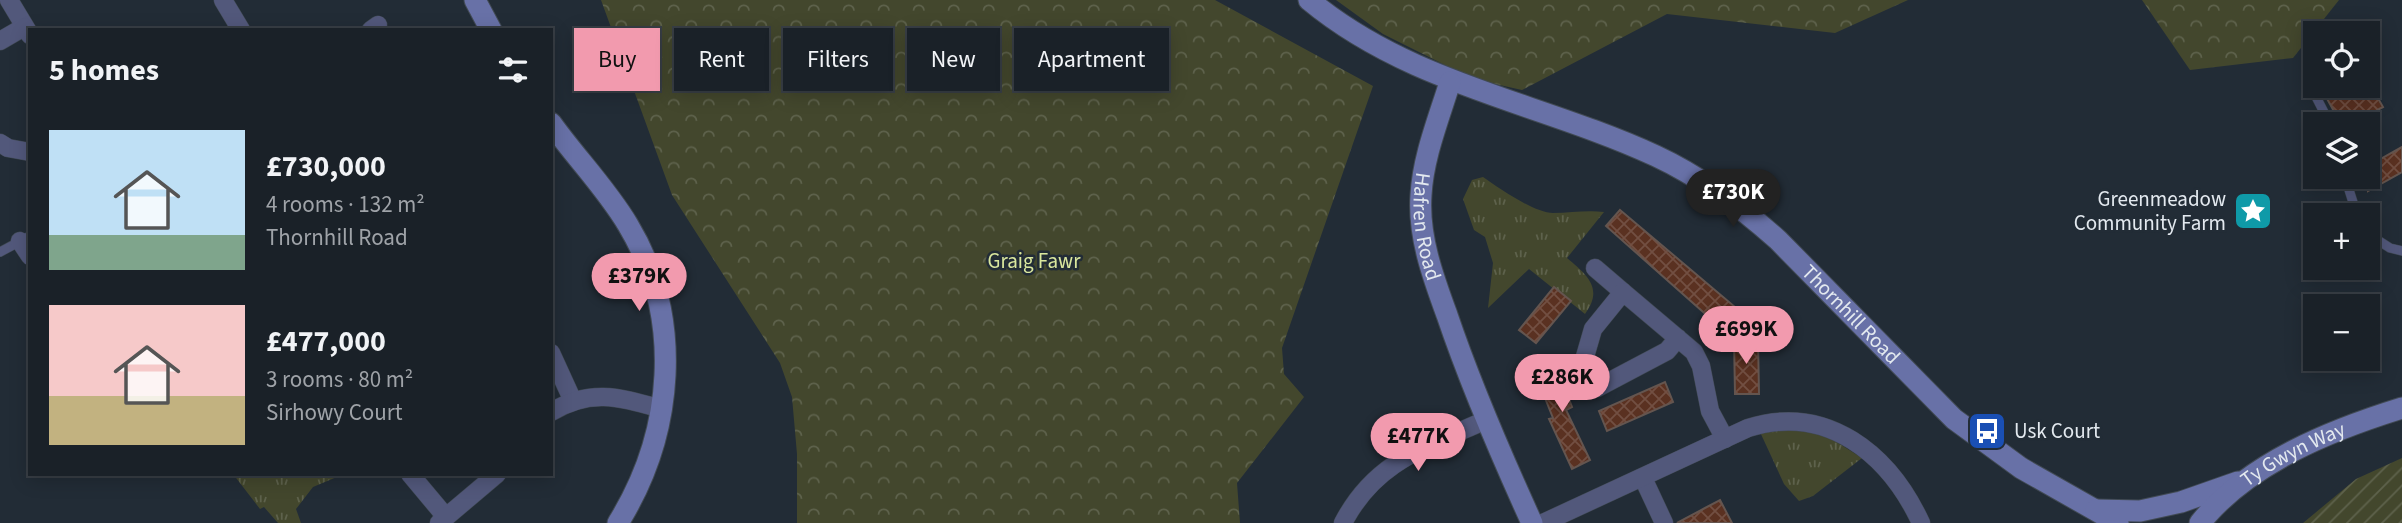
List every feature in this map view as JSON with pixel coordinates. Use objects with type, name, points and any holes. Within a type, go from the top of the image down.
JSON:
[{"type":"street","points":[[0,41],[27,31],[9,0]]},
{"type":"street","points":[[223,0],[240,28]]},
{"type":"street","points":[[475,0],[490,28]]},
{"type":"street","name":"Thornhill Road","points":[[1308,0],[1380,50],[1450,82],[1656,156],[1728,199],[1807,268],[1883,350],[1954,419],[2021,468],[2089,511],[2118,523]]},
{"type":"street","name":"Hafren Road","points":[[1450,82],[1427,160],[1421,195],[1423,232],[1432,273],[1486,420],[1532,523]]},
{"type":"street","points":[[553,125],[607,191],[646,260],[664,333],[666,376],[655,448],[625,520]]},
{"type":"street","points":[[0,143],[8,148],[28,152]]},
{"type":"street","points":[[1595,268],[1694,352],[1701,366],[1710,411],[1725,439]]},
{"type":"street","points":[[1623,292],[1593,329],[1587,347],[1584,360],[1597,388],[1667,351],[1678,338]]},
{"type":"street","points":[[553,358],[572,399]]},
{"type":"street","points":[[553,411],[572,399],[604,395],[662,409]]},
{"type":"street","name":"Ty Gwyn Way","points":[[2200,523],[2245,480],[2316,441],[2402,408]]},
{"type":"street","points":[[1343,523],[1355,500],[1383,470],[1486,420]]},
{"type":"street","points":[[1543,523],[1772,420],[1800,420],[1828,428],[1854,441],[1895,477],[1921,523]]},
{"type":"street","points":[[411,476],[442,520],[495,476]]},
{"type":"street","points":[[1643,478],[1664,523]]},
{"type":"street","points":[[2089,511],[2140,511],[2181,502],[2245,480]]},
{"type":"lane","points":[[2380,242],[2402,251]]},
{"type":"lane","points":[[0,252],[27,244]]},
{"type":"green space","name":"Graig Fawr","points":[[601,0],[1215,0],[1373,86],[1282,348],[1284,374],[1304,397],[1237,483],[1240,523],[797,523],[797,454],[792,397],[780,363],[672,195],[634,91],[660,91],[660,28],[611,28]]},
{"type":"green space","points":[[1336,0],[1908,0],[1835,33],[1667,14],[1522,90],[1473,79],[1383,34]]},
{"type":"green space","points":[[2142,0],[2339,0],[2322,21],[2303,21],[2303,45],[2293,58],[2190,70]]},
{"type":"green space","points":[[1483,177],[1517,199],[1545,212],[1604,212],[1567,258],[1581,270],[1593,289],[1591,305],[1585,314],[1529,269],[1488,308],[1493,263],[1485,237],[1474,230],[1463,199],[1472,180]]},
{"type":"green space","points":[[1800,429],[1827,436],[1862,458],[1813,496],[1799,501],[1784,484],[1760,432]]},
{"type":"green space","points":[[2402,458],[2402,523],[2303,523],[2356,479]]},
{"type":"green space","points":[[235,476],[339,476],[313,487],[296,509],[301,523],[278,523],[264,507],[260,509]]},
{"type":"building","points":[[2327,98],[2378,98],[2383,107],[2374,112],[2334,112]]},
{"type":"building","points":[[2402,147],[2402,172],[2380,184],[2380,159]]},
{"type":"building","points":[[1620,210],[1735,307],[1719,326],[1606,226]]},
{"type":"building","points":[[1554,287],[1571,301],[1536,343],[1519,330]]},
{"type":"building","points":[[1734,339],[1758,339],[1759,394],[1735,394]]},
{"type":"building","points":[[1553,358],[1572,407],[1566,410],[1590,460],[1572,469],[1549,419],[1553,418],[1545,398],[1549,397],[1535,366]]},
{"type":"building","points":[[1665,382],[1673,402],[1607,431],[1599,411]]},
{"type":"building","points":[[1720,500],[1732,523],[1677,523],[1705,508]]},
{"type":"place","name":"Greenmeadow Community Farm","points":[[2253,211]]},
{"type":"place","name":"Usk Court","points":[[1987,431]]}]
